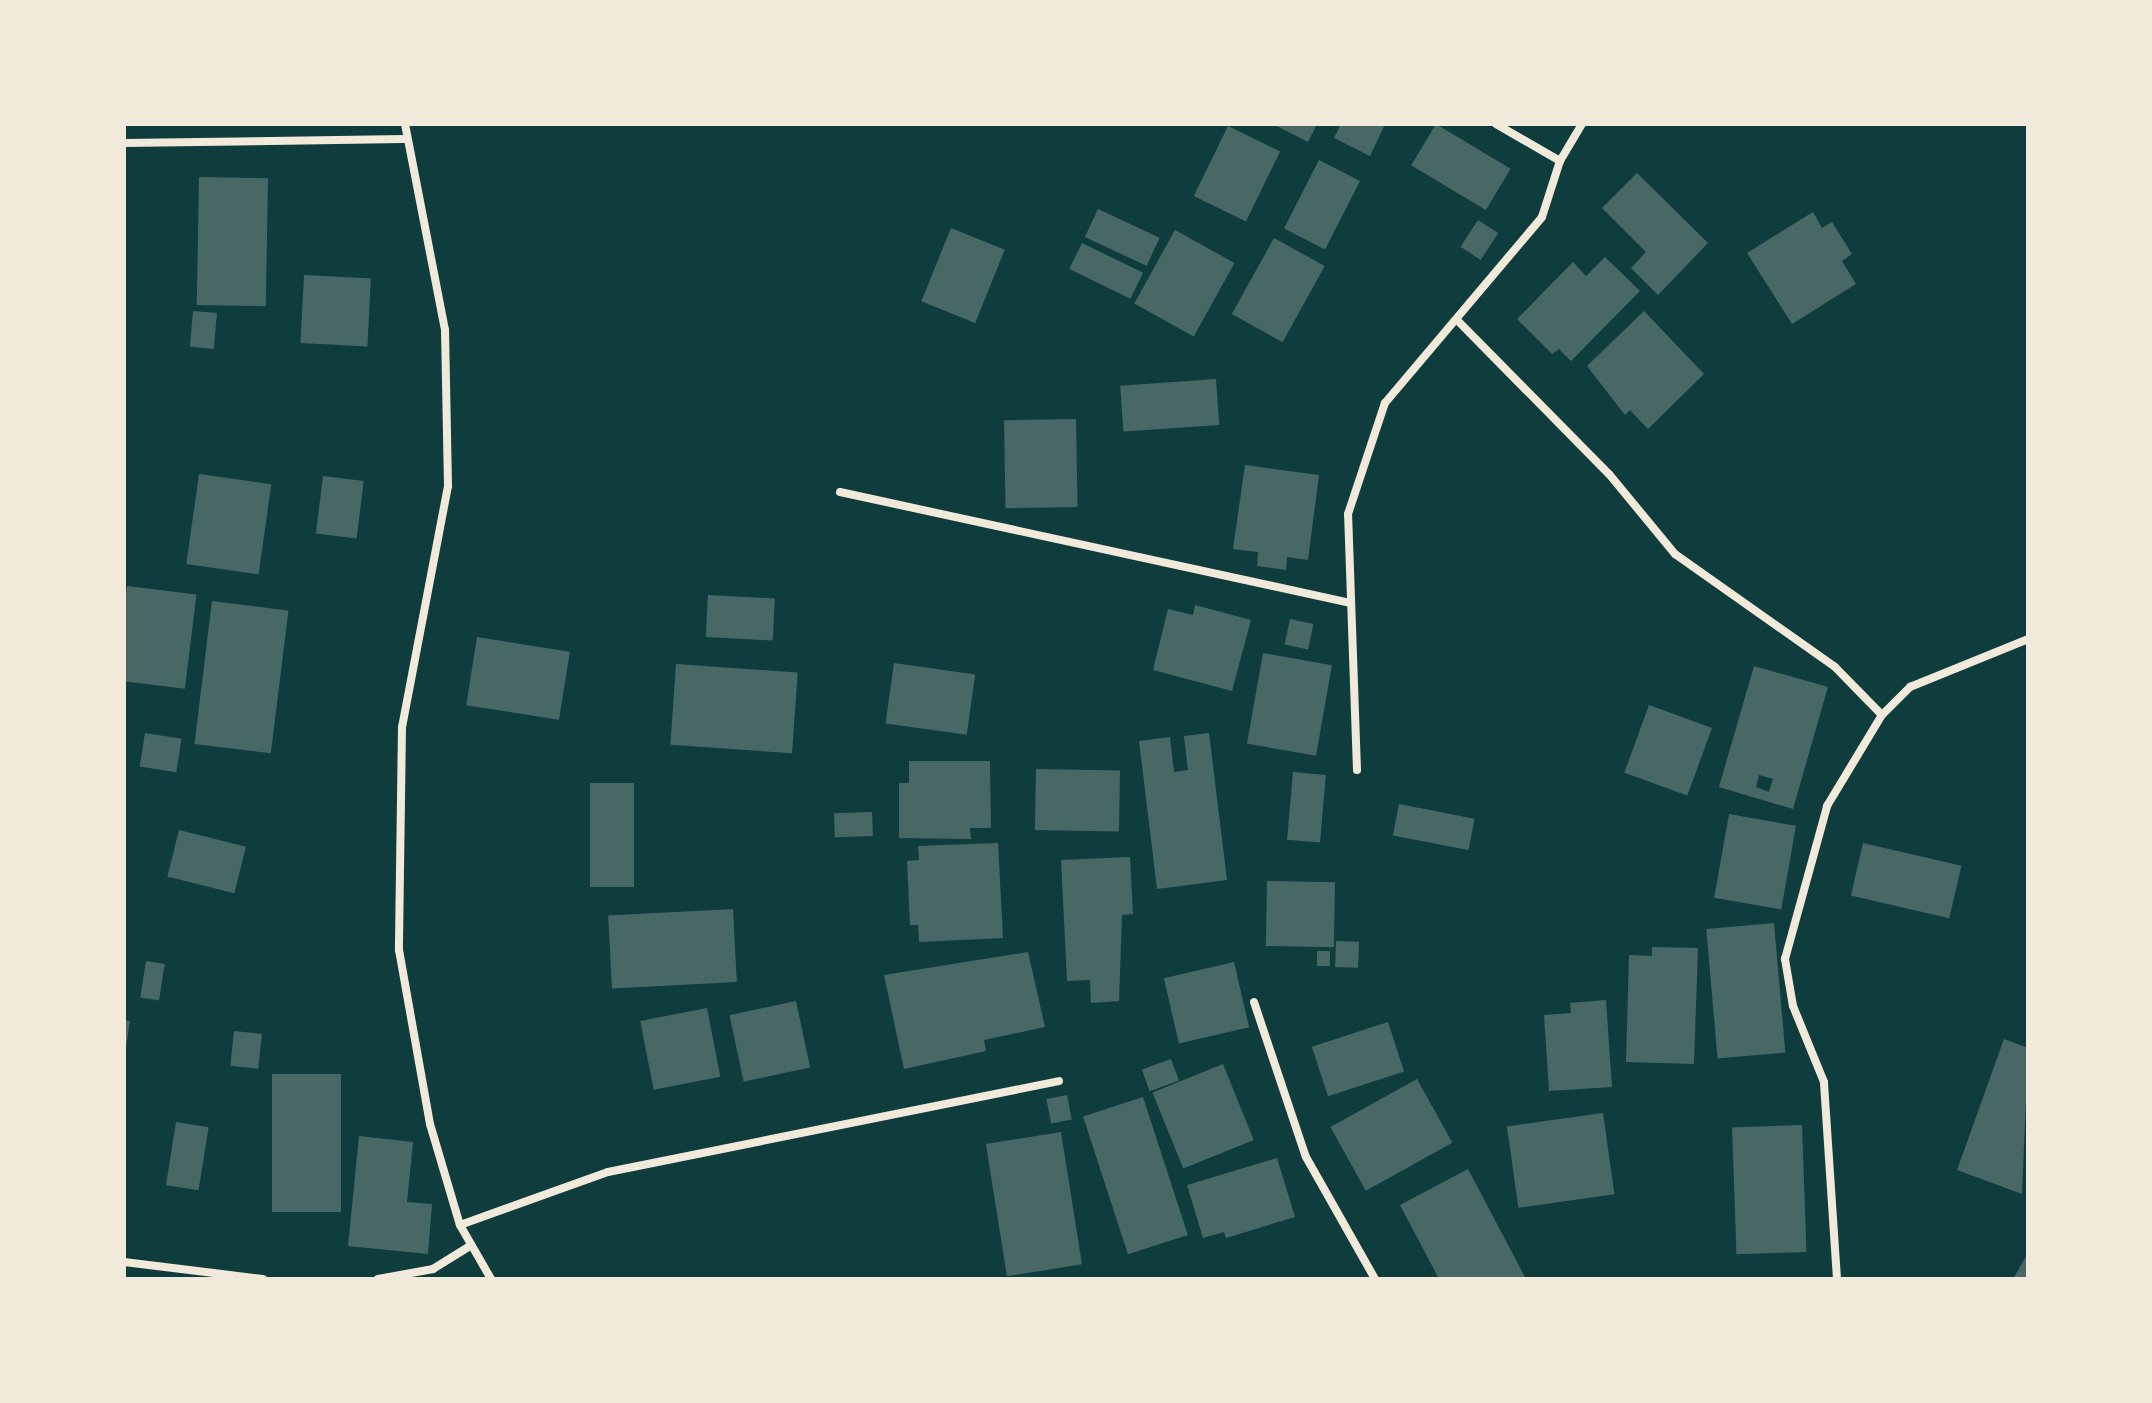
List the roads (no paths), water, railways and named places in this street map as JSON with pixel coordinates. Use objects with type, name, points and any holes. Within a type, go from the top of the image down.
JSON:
[{"type":"street","points":[[405,124],[404,139],[445,330],[448,486],[402,727],[399,950],[430,1124],[460,1225],[491,1279]]},
{"type":"street","points":[[1496,124],[1560,161]]},
{"type":"street","points":[[1357,770],[1348,514],[1385,403],[1458,321],[1542,217],[1560,161],[1582,124]]},
{"type":"street","points":[[124,143],[404,139]]},
{"type":"street","points":[[1458,321],[1609,474],[1675,554],[1835,667],[1882,715]]},
{"type":"street","points":[[840,492],[1351,603]]},
{"type":"street","points":[[1837,1279],[1824,1082],[1793,1006],[1785,959],[1827,806],[1882,715],[1910,687],[2028,639]]},
{"type":"street","points":[[1254,1002],[1306,1157],[1375,1279]]},
{"type":"street","points":[[460,1225],[608,1172],[1059,1081]]},
{"type":"street","points":[[378,1279],[433,1269],[470,1246]]},
{"type":"street","points":[[124,1262],[273,1279]]}]
